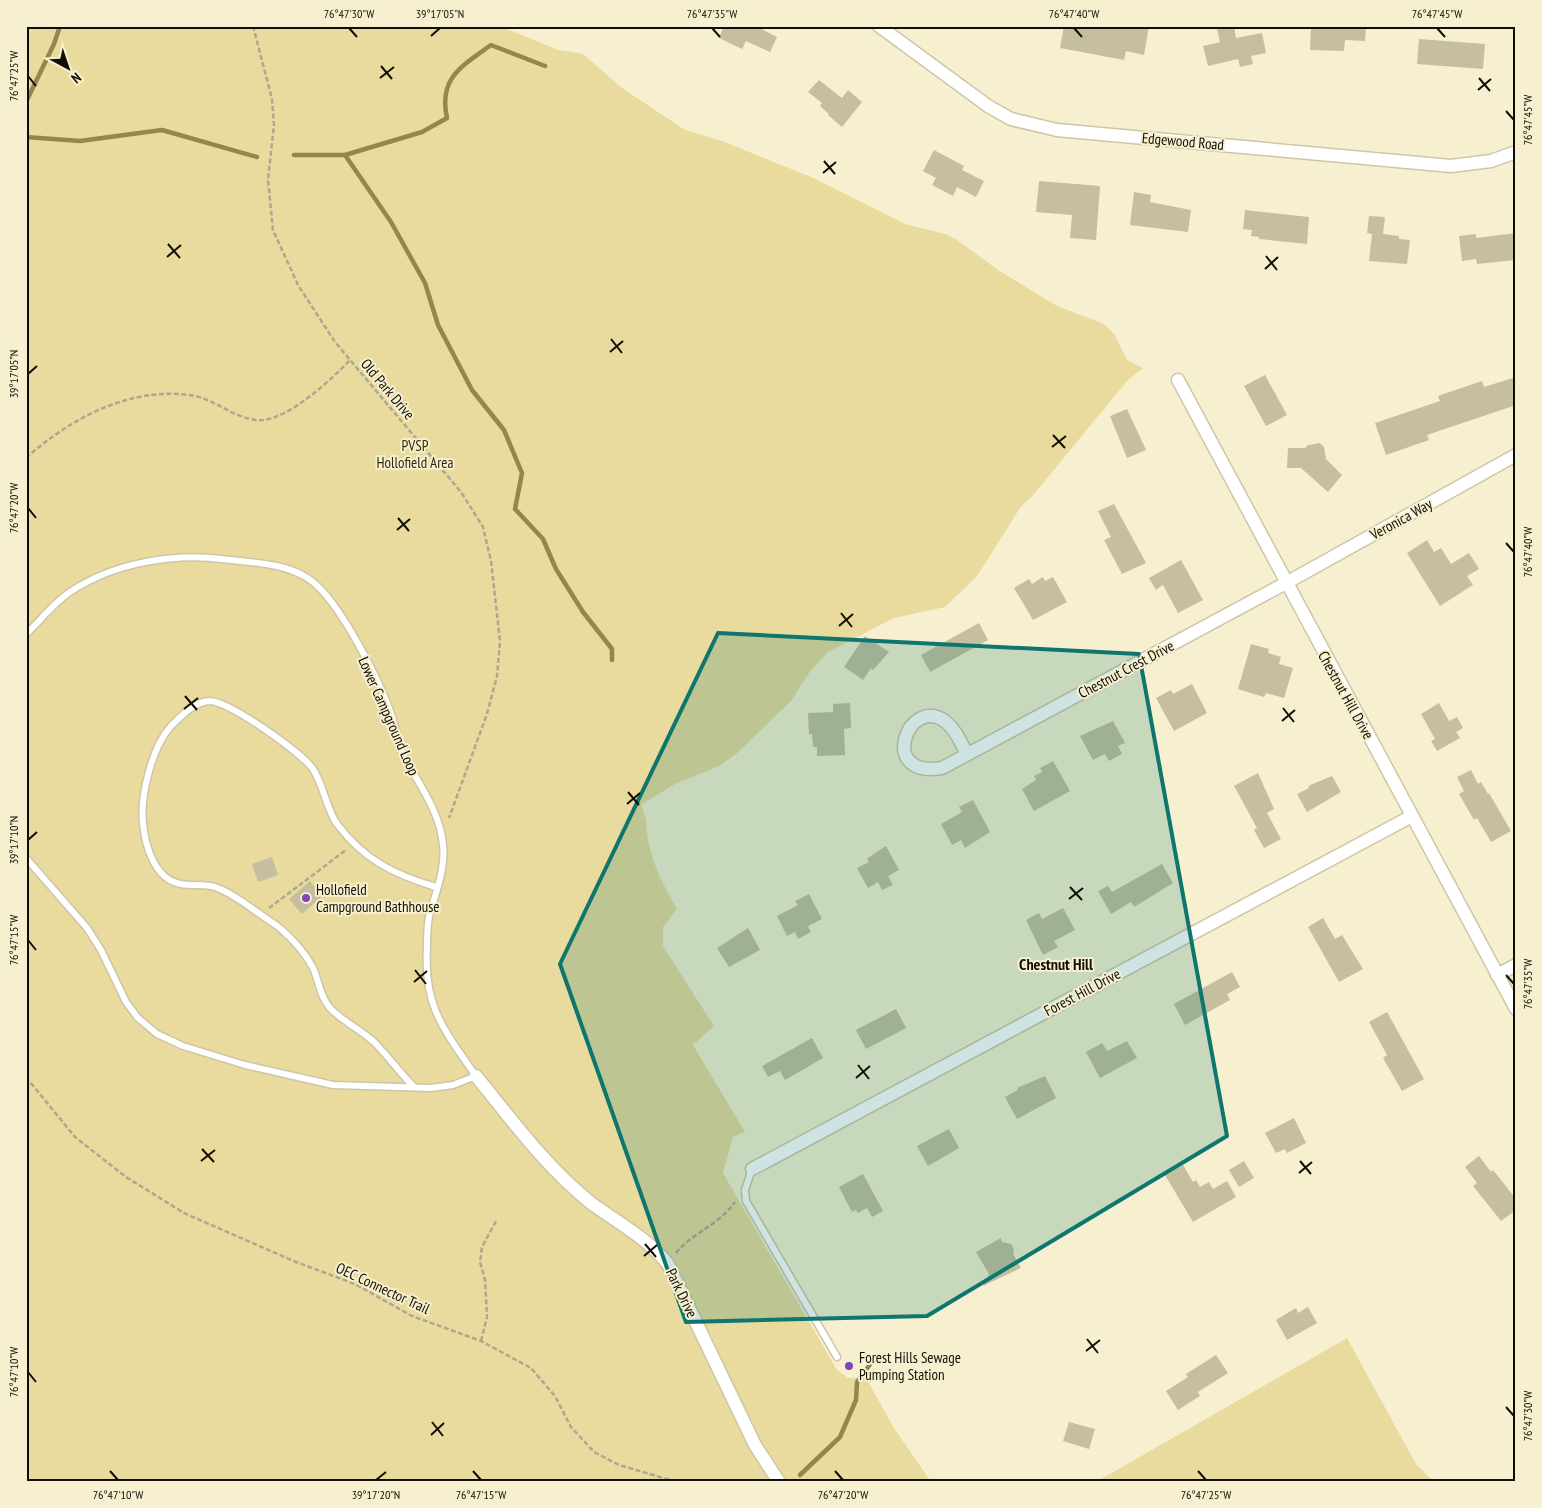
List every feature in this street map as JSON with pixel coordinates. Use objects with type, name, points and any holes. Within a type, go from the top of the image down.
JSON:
[{"type":"street","name":"Edgewood Road","points":[[879,26],[988,106],[1011,119],[1030,125],[1057,130],[1451,166],[1491,162],[1516,152]]},
{"type":"street","name":"Chestnut Hill Drive","points":[[1178,380],[1516,1009]]},
{"type":"street","name":"Veronica Way","points":[[1286,583],[1516,455]]},
{"type":"street","name":"Chestnut Crest Drive","points":[[967,754],[953,730],[944,721],[937,718],[924,718],[913,723],[906,732],[903,744],[907,758],[916,767],[927,771],[942,768],[1286,583]]},
{"type":"street","name":"Forest Hill Drive","points":[[752,1169],[1412,816]]},
{"type":"street","points":[[1497,975],[1516,965]]},
{"type":"street","name":"Park Drive","points":[[476,1076],[553,1169],[591,1203],[654,1248],[668,1264],[755,1445],[780,1482]]},
{"type":"lane","name":"Lower Campground Loop","points":[[26,634],[72,590],[98,577],[167,558],[200,556],[267,564],[297,572],[311,580],[327,596],[370,668],[395,727],[397,741],[434,813],[444,845],[443,864],[436,886]]},
{"type":"lane","points":[[26,858],[86,928],[101,950],[130,1007],[138,1018],[158,1034],[183,1046],[245,1065],[333,1085],[431,1088],[453,1085],[476,1076],[440,1024],[429,997],[426,966],[428,922],[436,886],[396,875],[376,862],[336,823],[321,783],[311,767],[293,750],[245,717],[210,701],[185,712],[168,729],[154,755],[142,809],[144,837],[149,853],[166,878],[179,884],[214,887],[234,896],[273,922],[293,942],[313,968],[322,994],[330,1008],[374,1043],[414,1087]]},
{"type":"lane","points":[[752,1169],[745,1190],[746,1200],[837,1357]]},
{"type":"path","name":"Old Park Drive","points":[[253,26],[272,99],[274,125],[268,180],[273,230],[298,285],[335,342],[461,492],[483,527],[491,561],[500,641],[497,676],[487,714],[448,819]]},
{"type":"path","points":[[26,458],[43,442],[92,411],[151,393],[197,396],[240,416],[263,420],[287,413],[350,360]]},
{"type":"path","points":[[260,914],[355,843]]},
{"type":"path","name":"OEC Connector Trail","points":[[26,1077],[75,1137],[126,1177],[184,1213],[296,1262],[355,1284],[412,1316],[481,1341],[531,1368],[555,1396],[571,1427],[594,1452],[619,1465],[677,1482]]},
{"type":"path","points":[[668,1264],[684,1244],[719,1222],[739,1195]]},
{"type":"path","points":[[481,1341],[487,1316],[485,1280],[480,1262],[482,1247],[496,1221]]},
{"type":"highlighted area","points":[[718,633],[1139,654],[1227,1136],[927,1316],[686,1322],[560,964]]},
{"type":"green space","name":"PVSP Hollofield Area","points":[[26,26],[500,26],[558,50],[583,54],[622,88],[685,130],[722,141],[811,177],[905,224],[945,234],[957,240],[998,270],[1057,306],[1104,324],[1114,334],[1127,360],[1143,368],[1127,381],[1034,494],[1020,508],[977,576],[945,607],[894,618],[828,652],[811,670],[791,701],[736,754],[719,766],[675,784],[641,805],[645,816],[651,853],[664,886],[677,909],[663,927],[663,946],[714,1026],[693,1045],[745,1132],[733,1137],[723,1173],[837,1370],[848,1378],[866,1378],[894,1428],[931,1482],[26,1482]]},
{"type":"green space","points":[[1347,1338],[1416,1464],[1434,1482],[1096,1482]]},
{"type":"building","points":[[724,26],[765,26],[763,30],[777,37],[770,52],[746,41],[742,49],[719,38]]},
{"type":"building","points":[[1064,26],[1149,26],[1144,55],[1126,51],[1124,60],[1060,48]]},
{"type":"building","points":[[1234,26],[1236,38],[1262,33],[1266,53],[1251,56],[1253,64],[1240,67],[1238,59],[1208,66],[1203,46],[1220,42],[1217,29]]},
{"type":"building","points":[[1311,26],[1366,26],[1365,41],[1345,40],[1344,51],[1310,50]]},
{"type":"building","points":[[1419,39],[1485,44],[1483,69],[1417,64]]},
{"type":"building","points":[[819,80],[842,98],[848,90],[862,102],[842,127],[820,106],[822,103],[808,92]]},
{"type":"building","points":[[934,150],[964,166],[962,170],[984,181],[976,197],[957,187],[953,196],[932,185],[936,178],[923,171]]},
{"type":"building","points":[[1039,181],[1100,186],[1096,240],[1070,238],[1072,215],[1036,212]]},
{"type":"building","points":[[1134,192],[1151,195],[1150,202],[1191,210],[1188,232],[1130,225]]},
{"type":"building","points":[[1245,210],[1309,217],[1307,244],[1259,239],[1259,237],[1251,236],[1252,230],[1243,229]]},
{"type":"building","points":[[1369,216],[1385,217],[1383,234],[1399,236],[1399,239],[1410,240],[1407,264],[1369,261],[1372,234],[1367,233]]},
{"type":"building","points":[[1516,233],[1516,260],[1477,264],[1476,259],[1462,261],[1459,236],[1476,234],[1476,238]]},
{"type":"building","points":[[1265,375],[1287,415],[1266,426],[1244,386]]},
{"type":"building","points":[[1516,377],[1516,405],[1427,435],[1429,440],[1386,455],[1375,423],[1440,401],[1438,396],[1482,381],[1484,387]]},
{"type":"building","points":[[1127,409],[1146,450],[1127,458],[1110,416]]},
{"type":"building","points":[[1320,443],[1324,447],[1326,459],[1342,475],[1328,492],[1301,468],[1287,468],[1288,448],[1305,448],[1308,445]]},
{"type":"building","points":[[1114,504],[1146,563],[1122,574],[1104,540],[1111,537],[1098,511]]},
{"type":"building","points":[[1427,540],[1434,552],[1441,548],[1451,564],[1469,553],[1479,569],[1467,576],[1473,585],[1440,606],[1407,553]]},
{"type":"building","points":[[1181,560],[1203,600],[1178,613],[1163,585],[1156,590],[1149,578]]},
{"type":"building","points":[[1043,577],[1045,581],[1053,577],[1067,602],[1033,620],[1014,588],[1029,579],[1032,584]]},
{"type":"building","points":[[979,623],[988,640],[930,672],[921,655]]},
{"type":"building","points":[[865,636],[889,652],[873,670],[871,668],[863,680],[844,667]]},
{"type":"building","points":[[1251,644],[1269,649],[1268,653],[1281,657],[1279,664],[1293,668],[1284,698],[1266,693],[1264,697],[1238,689]]},
{"type":"building","points":[[1192,684],[1207,713],[1174,731],[1156,698],[1171,690],[1173,694]]},
{"type":"building","points":[[850,703],[851,728],[844,729],[845,755],[817,756],[817,747],[813,747],[812,734],[809,734],[808,713],[833,712],[833,704]]},
{"type":"building","points":[[1439,703],[1449,721],[1457,717],[1463,728],[1456,732],[1460,738],[1437,751],[1431,741],[1435,739],[1421,714]]},
{"type":"building","points":[[1113,721],[1125,743],[1118,746],[1122,754],[1109,761],[1105,754],[1093,760],[1080,736]]},
{"type":"building","points":[[1053,761],[1070,791],[1034,811],[1022,789],[1036,780],[1034,776],[1042,772],[1040,768]]},
{"type":"building","points":[[1471,770],[1478,784],[1481,782],[1489,793],[1511,831],[1491,842],[1477,818],[1474,820],[1459,794],[1464,791],[1457,777]]},
{"type":"building","points":[[1258,773],[1274,809],[1267,813],[1281,839],[1264,848],[1254,830],[1257,828],[1234,786]]},
{"type":"building","points":[[1332,776],[1341,792],[1307,812],[1297,794],[1309,788],[1308,786]]},
{"type":"building","points":[[973,800],[990,832],[965,848],[961,840],[952,845],[941,824],[962,812],[959,807]]},
{"type":"building","points":[[886,846],[899,870],[888,876],[893,885],[882,890],[878,882],[868,888],[857,868],[869,862],[867,859]]},
{"type":"building","points":[[272,857],[278,875],[258,882],[252,864]]},
{"type":"building","points":[[1162,864],[1173,883],[1134,907],[1131,902],[1111,914],[1098,891],[1108,886],[1112,892]]},
{"type":"building","name":"Hollofield Campground Bathhouse","points":[[310,881],[322,896],[302,914],[289,899]]},
{"type":"building","points":[[809,894],[822,919],[808,926],[811,932],[798,939],[795,932],[787,936],[777,916],[798,905],[795,901]]},
{"type":"building","points":[[1063,908],[1075,930],[1054,941],[1058,947],[1043,955],[1026,920],[1039,913],[1042,919]]},
{"type":"building","points":[[1323,918],[1335,939],[1342,935],[1363,969],[1339,982],[1308,927]]},
{"type":"building","points":[[748,928],[760,950],[729,967],[717,948]]},
{"type":"building","points":[[1232,972],[1240,987],[1227,994],[1230,1000],[1185,1025],[1174,1004]]},
{"type":"building","points":[[896,1009],[906,1028],[866,1049],[856,1030]]},
{"type":"building","points":[[1387,1012],[1424,1079],[1402,1091],[1383,1058],[1387,1055],[1369,1022]]},
{"type":"building","points":[[812,1038],[823,1058],[785,1080],[780,1071],[768,1077],[762,1066]]},
{"type":"building","points":[[1127,1041],[1137,1058],[1100,1078],[1086,1052],[1102,1043],[1107,1051]]},
{"type":"building","points":[[1045,1076],[1056,1098],[1017,1119],[1005,1097],[1018,1090],[1017,1088]]},
{"type":"building","points":[[1294,1118],[1306,1143],[1287,1153],[1285,1149],[1276,1153],[1265,1133]]},
{"type":"building","points":[[949,1129],[959,1148],[928,1166],[917,1146]]},
{"type":"building","points":[[1479,1156],[1516,1199],[1516,1210],[1501,1221],[1473,1186],[1477,1183],[1465,1167]]},
{"type":"building","points":[[1244,1161],[1254,1178],[1239,1187],[1229,1170]]},
{"type":"building","points":[[1183,1165],[1193,1182],[1196,1180],[1200,1187],[1209,1182],[1213,1189],[1227,1181],[1236,1197],[1193,1222],[1165,1175]]},
{"type":"building","points":[[863,1174],[883,1211],[872,1217],[867,1208],[858,1213],[856,1210],[852,1212],[839,1187]]},
{"type":"building","points":[[1001,1238],[1002,1242],[1011,1244],[1014,1249],[1013,1254],[1021,1268],[983,1286],[989,1274],[976,1252]]},
{"type":"building","points":[[1308,1307],[1317,1323],[1287,1340],[1276,1320],[1296,1308],[1298,1313]]},
{"type":"building","points":[[1216,1355],[1228,1373],[1198,1392],[1200,1396],[1178,1410],[1166,1391],[1188,1377],[1186,1374]]},
{"type":"building","points":[[1069,1422],[1095,1429],[1089,1449],[1063,1441]]},
{"type":"waterway","points":[[26,102],[54,44],[60,26]]},
{"type":"waterway","points":[[294,155],[345,155],[422,132],[447,118],[445,104],[449,83],[462,67],[491,45],[545,66]]},
{"type":"waterway","points":[[26,137],[80,141],[162,130],[257,157]]},
{"type":"waterway","points":[[345,155],[391,222],[425,283],[438,325],[472,390],[504,430],[522,473],[515,509],[543,539],[556,569],[583,612],[612,649],[612,660]]},
{"type":"waterway","points":[[800,1475],[840,1437],[856,1400],[857,1382],[874,1359]]},
{"type":"place","name":"Hollofield Campground Bathhouse","points":[[306,898]]},
{"type":"place","name":"Forest Hills Sewage Pumping Station","points":[[849,1366]]},
{"type":"district","name":"Chestnut Hill","points":[[1056,964]]}]
